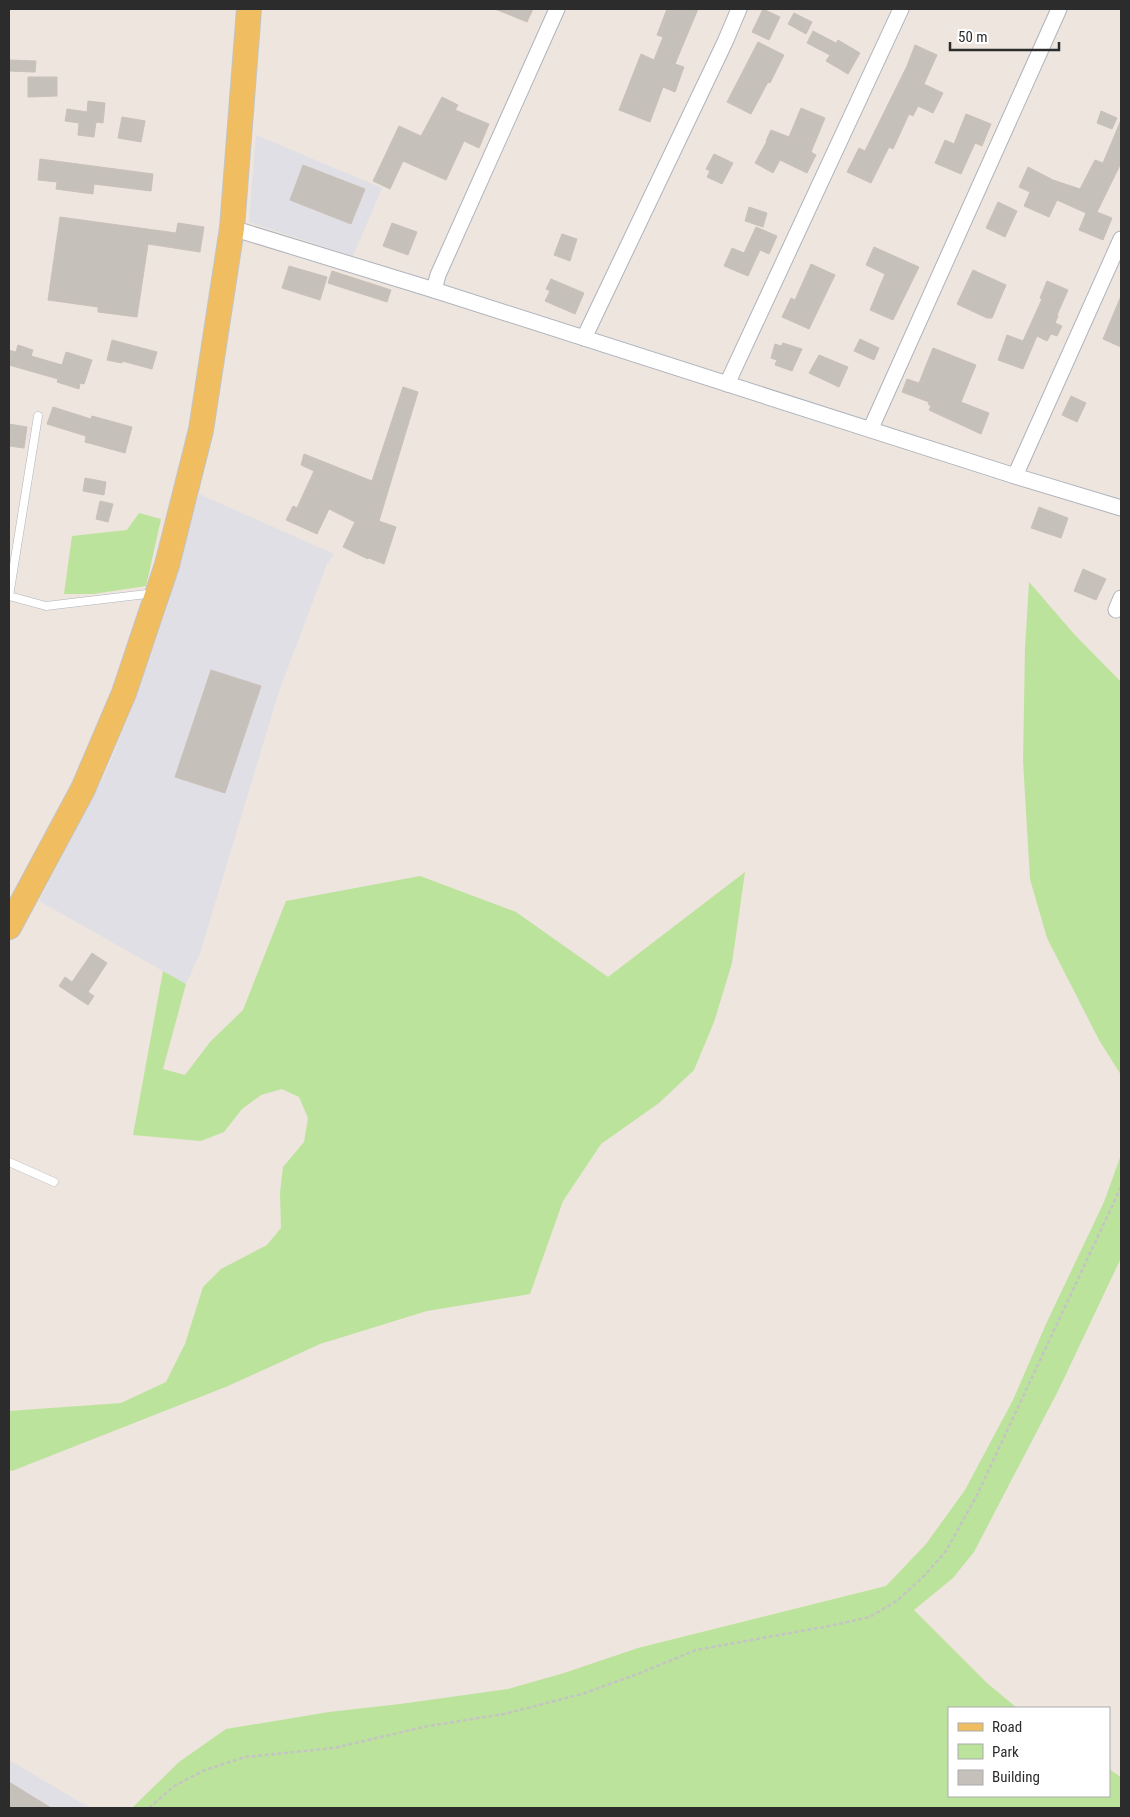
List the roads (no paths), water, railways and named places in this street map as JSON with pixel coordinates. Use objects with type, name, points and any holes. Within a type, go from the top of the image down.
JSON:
[{"type":"main road","points":[[9,927],[83,789],[124,693],[159,593],[201,430],[232,228],[249,9]]},
{"type":"street","points":[[434,290],[438,274],[557,9]]},
{"type":"street","points":[[584,338],[739,9]]},
{"type":"street","points":[[727,384],[901,9]]},
{"type":"street","points":[[871,428],[1059,9]]},
{"type":"street","points":[[232,228],[434,290],[871,428],[1015,476],[1121,508]]},
{"type":"street","points":[[1015,476],[1121,239]]},
{"type":"lane","points":[[38,416],[9,596],[46,606],[159,593]]},
{"type":"lane","points":[[9,1162],[54,1182]]}]
